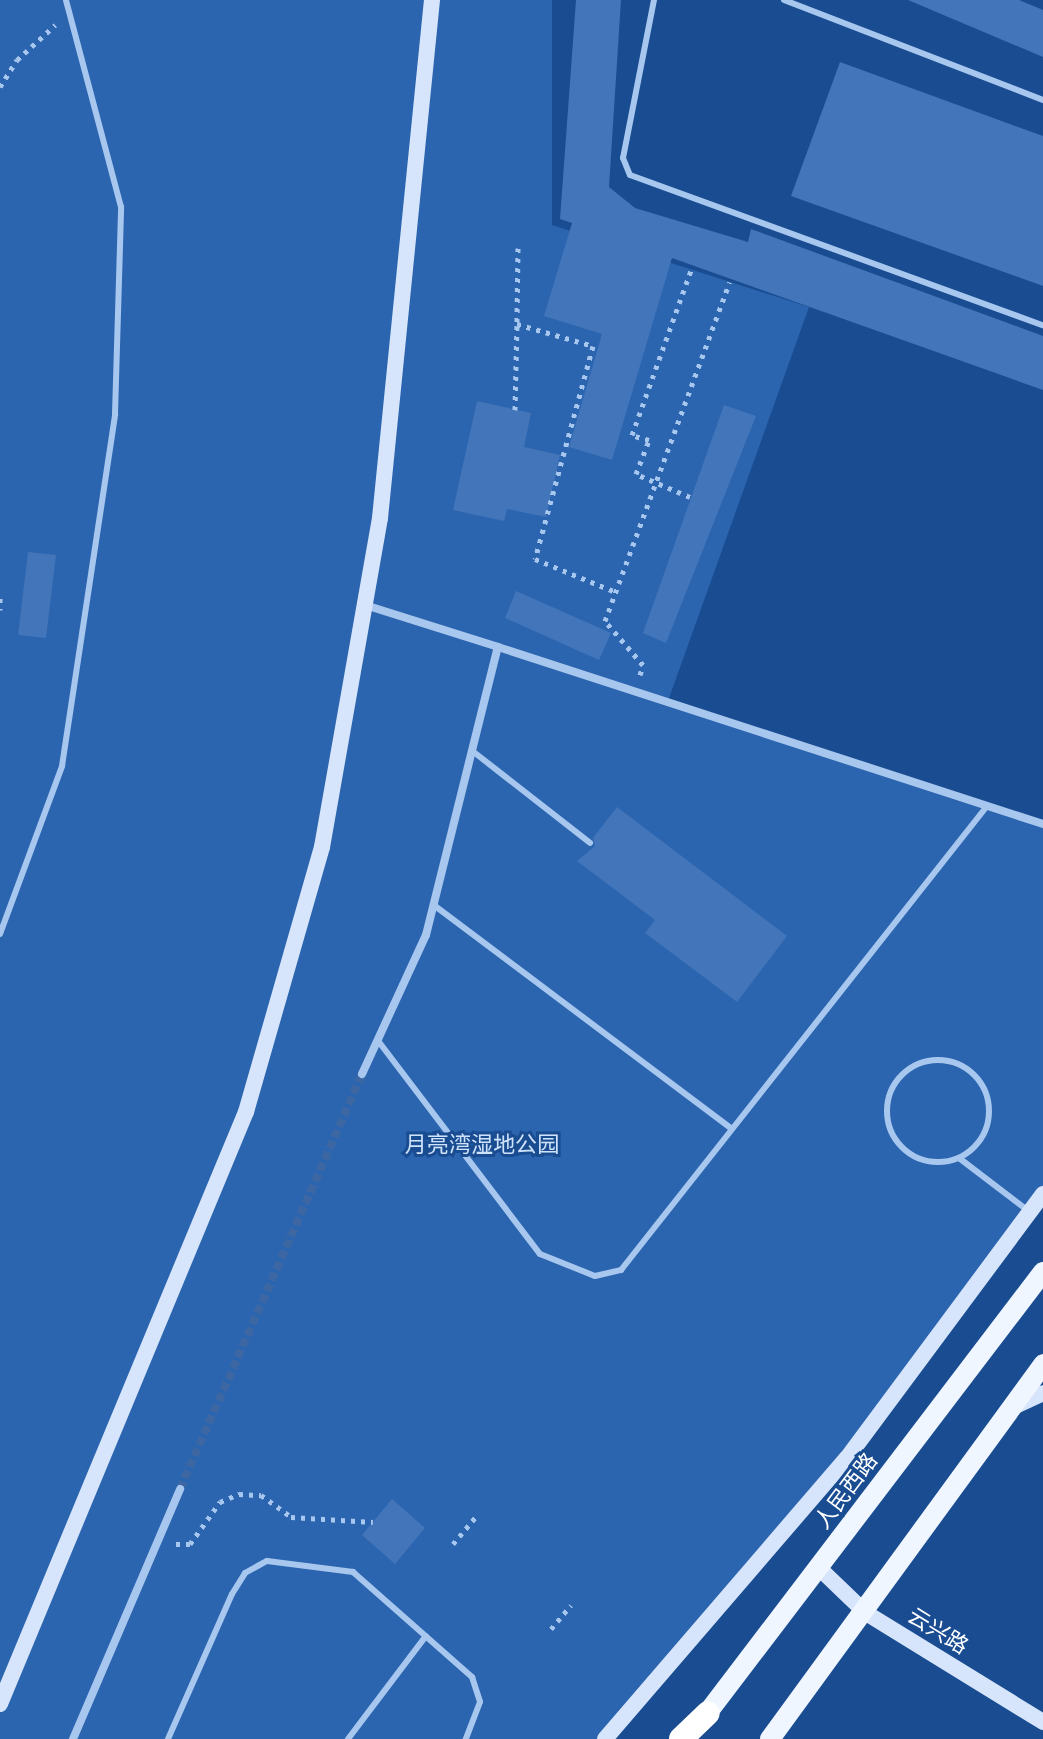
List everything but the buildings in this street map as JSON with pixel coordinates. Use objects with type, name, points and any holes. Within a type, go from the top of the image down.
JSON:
[{"type":"highway","points":[[681,1739],[708,1713]]},
{"type":"main road","name":"人民西路","points":[[688,1739],[1043,1272]]},
{"type":"main road","points":[[770,1739],[866,1613],[1043,1364]]},
{"type":"street","points":[[0,1704],[246,1112],[322,847],[380,518],[432,0]]},
{"type":"street","points":[[365,605],[1043,824]]},
{"type":"street","points":[[362,1074],[379,1042],[435,906],[475,753],[498,647]]},
{"type":"street","points":[[605,1739],[847,1458],[1043,1194]]},
{"type":"street","points":[[1011,1408],[1043,1393]]},
{"type":"street","points":[[73,1739],[180,1489]]},
{"type":"street","name":"云兴路","points":[[818,1567],[866,1613],[1043,1722]]},
{"type":"street","points":[[669,1739],[708,1713]]},
{"type":"lane","points":[[0,934],[62,766],[115,414],[121,207],[66,0]]},
{"type":"lane","points":[[654,0],[623,158],[630,175],[1043,325]]},
{"type":"lane","points":[[784,0],[1043,100]]},
{"type":"lane","points":[[475,753],[590,843]]},
{"type":"lane","points":[[379,1042],[540,1254],[595,1276],[621,1270],[987,806]]},
{"type":"lane","points":[[435,906],[732,1129]]},
{"type":"lane","points":[[959,1158],[974,1148],[987,1124],[980,1082],[951,1062],[916,1064],[891,1089],[892,1135],[913,1157],[959,1158],[1030,1212]]},
{"type":"lane","points":[[168,1739],[232,1594],[245,1573],[267,1561],[353,1572],[472,1677],[480,1702],[466,1739]]},
{"type":"lane","points":[[348,1739],[426,1636]]},
{"type":"path","points":[[0,87],[17,60],[70,10]]},
{"type":"path","points":[[515,410],[518,248]]},
{"type":"path","points":[[690,497],[636,474],[649,440],[632,435],[691,270]]},
{"type":"path","points":[[635,691],[643,665],[605,621],[730,282]]},
{"type":"path","points":[[517,324],[593,346],[535,559],[616,592]]},
{"type":"path","points":[[0,598],[0,610]]},
{"type":"path","points":[[156,1544],[190,1544],[220,1502],[239,1494],[261,1495],[291,1517],[373,1522]]},
{"type":"path","points":[[453,1544],[476,1517]]},
{"type":"path","points":[[551,1629],[571,1605]]},
{"type":"green space","name":"月亮湾湿地公园","points":[[0,0],[552,0],[552,225],[809,307],[668,701],[1043,824],[1043,1194],[873,1424],[605,1739],[0,1739]]},
{"type":"tunnel","points":[[180,1489],[362,1074]]}]
